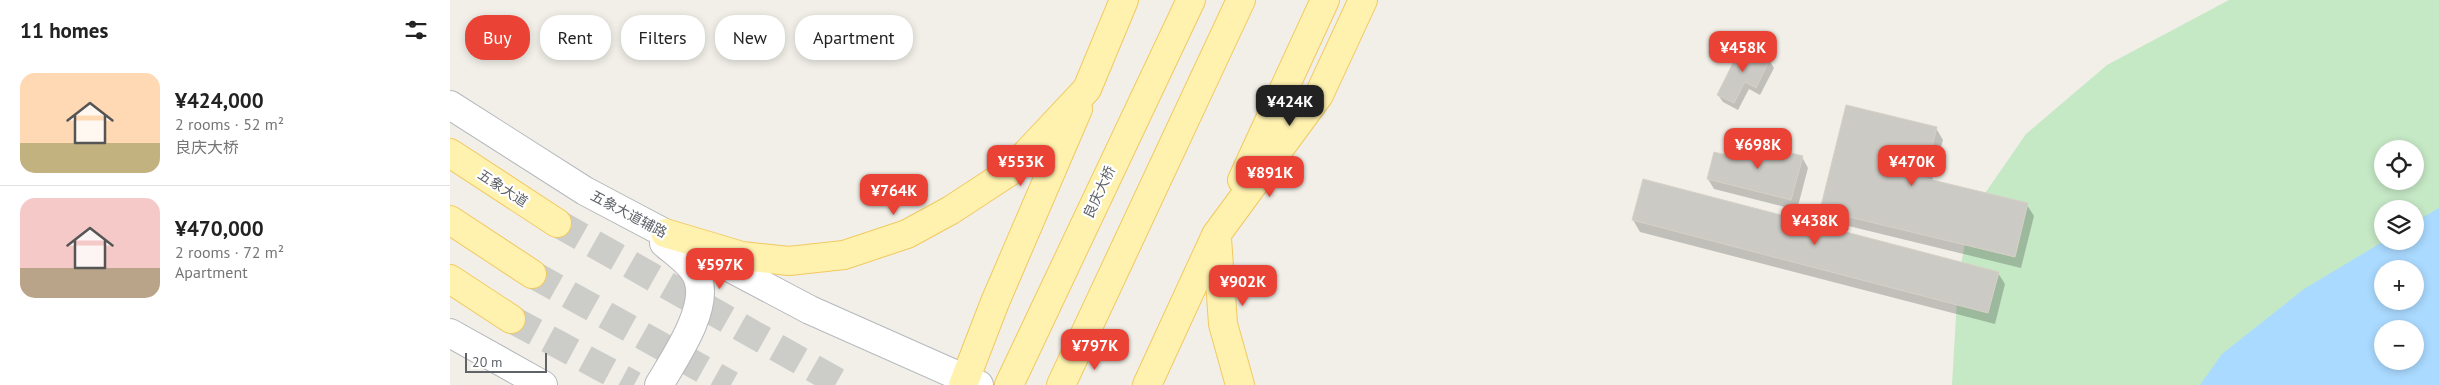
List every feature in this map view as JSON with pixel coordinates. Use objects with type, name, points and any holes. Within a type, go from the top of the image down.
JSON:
[{"type":"main road","points":[[664,233],[742,256],[790,261],[844,255],[907,234],[951,210],[1009,172],[1087,89],[1112,0]]},
{"type":"main road","points":[[969,383],[995,302],[1124,0]]},
{"type":"main road","name":"良庆大桥","points":[[1009,385],[1191,0]]},
{"type":"main road","points":[[1061,385],[1241,0]]},
{"type":"main road","points":[[1146,385],[1325,0]]},
{"type":"main road","points":[[1240,385],[1223,324],[1216,236],[1319,95],[1363,0]]},
{"type":"main road","name":"五象大道","points":[[450,153],[557,223]]},
{"type":"main road","points":[[450,220],[532,274]]},
{"type":"main road","points":[[450,279],[511,319]]},
{"type":"main road","points":[[1069,385],[1080,345]]},
{"type":"street","name":"五象大道辅路","points":[[450,105],[584,191],[810,310],[969,383]]},
{"type":"street","points":[[637,219],[684,261],[698,278],[700,298],[694,321],[660,385]]},
{"type":"street","points":[[450,333],[541,382]]},
{"type":"green space","points":[[2229,0],[2439,0],[2439,385],[1952,385],[1958,282],[1970,215],[2026,134],[2107,65]]},
{"type":"water","points":[[2439,208],[2439,385],[2200,385],[2222,354],[2304,289],[2374,247],[2374,250],[2424,250],[2424,217]]},
{"type":"building","points":[[1742,45],[1770,59],[1756,88],[1745,82],[1734,103],[1717,95]]},
{"type":"building","points":[[1846,105],[1937,127],[1924,178],[2028,203],[2015,257],[1820,210]]},
{"type":"building","points":[[1738,140],[1803,156],[1791,200],[1707,179],[1714,152],[1733,157]]},
{"type":"building","points":[[1643,179],[1999,272],[1988,313],[1632,220]]},
{"type":"tunnel","points":[[557,223],[843,385]]},
{"type":"tunnel","points":[[532,274],[731,385]]},
{"type":"tunnel","points":[[511,319],[634,385]]}]
